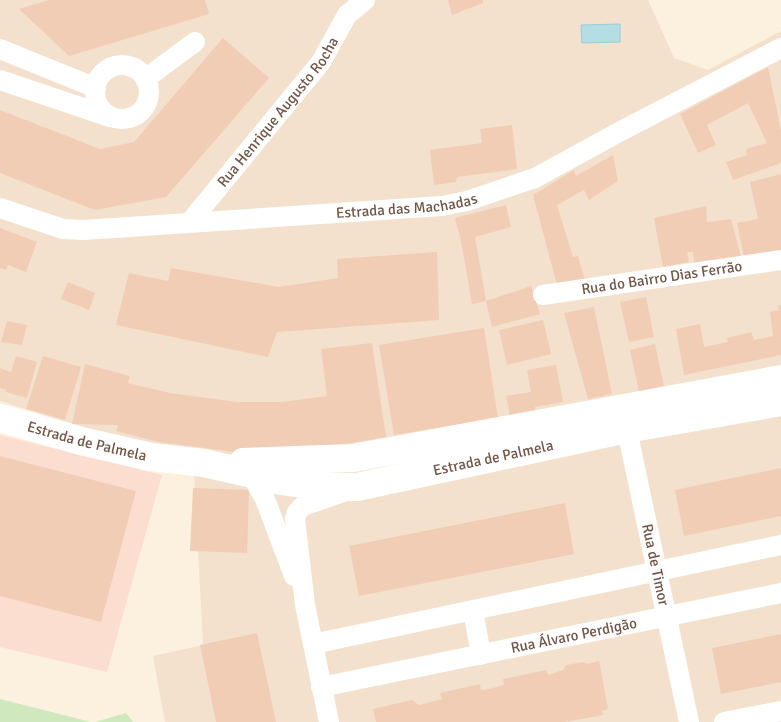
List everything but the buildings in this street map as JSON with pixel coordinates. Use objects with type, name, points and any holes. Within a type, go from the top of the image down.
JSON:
[{"type":"street","name":"Rua Henrique Augusto Rocha","points":[[190,222],[321,62],[347,15],[365,0]]},
{"type":"street","points":[[145,79],[195,42]]},
{"type":"street","name":"Estrada das Machadas","points":[[0,208],[63,229],[83,230],[442,206],[467,201],[535,178],[781,48]]},
{"type":"street","points":[[0,49],[96,88]]},
{"type":"street","points":[[0,80],[111,117],[127,119],[135,116],[142,110],[148,95],[145,79],[131,67],[122,65],[113,67],[99,79],[95,97],[98,106],[111,117]]},
{"type":"street","name":"Rua do Bairro Dias Ferrão","points":[[543,295],[781,260]]},
{"type":"street","name":"Estrada de Palmela","points":[[0,418],[81,441],[151,457],[204,463],[282,481],[327,487],[358,487],[781,380]]},
{"type":"street","name":"Estrada de Palmela","points":[[204,463],[353,458],[625,419],[781,402]]},
{"type":"street","name":"Rua de Timor","points":[[625,419],[689,722]]},
{"type":"street","points":[[251,474],[265,499],[305,605]]},
{"type":"street","points":[[329,722],[305,605],[295,519],[297,512],[303,506],[358,487]]},
{"type":"street","points":[[313,644],[781,545]]},
{"type":"street","name":"Rua Álvaro Perdigão","points":[[322,687],[781,593]]},
{"type":"street","points":[[472,610],[481,655]]},
{"type":"street","points":[[724,722],[781,711]]},
{"type":"shaded area","points":[[0,0],[648,0],[674,58],[708,70],[781,31],[781,722],[165,722],[153,656],[203,645],[193,454],[93,430],[0,401]]},
{"type":"shaded area","points":[[0,435],[162,475],[107,672],[0,647]]},
{"type":"green space","points":[[0,699],[91,722],[0,722]]},
{"type":"green space","points":[[126,713],[133,722],[95,722]]},
{"type":"water","points":[[620,24],[620,42],[582,43],[581,25]]}]
